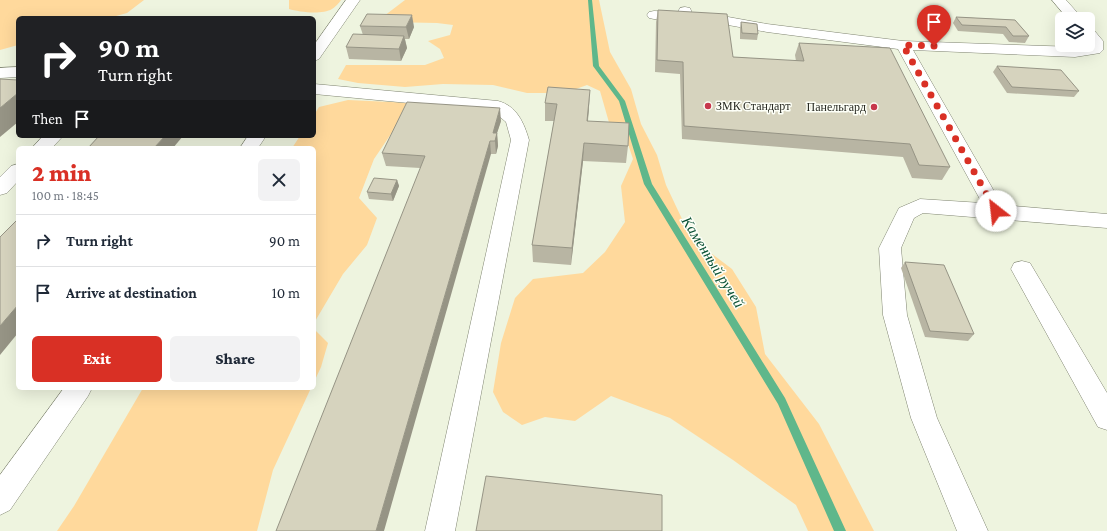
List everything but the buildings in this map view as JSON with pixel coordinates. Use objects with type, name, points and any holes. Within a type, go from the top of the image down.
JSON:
[{"type":"lane","points":[[316,53],[353,0]]},
{"type":"lane","points":[[1058,0],[1069,12]]},
{"type":"lane","points":[[654,15],[685,14],[767,28],[903,45],[1055,51]]},
{"type":"lane","points":[[1095,40],[1095,50]]},
{"type":"lane","points":[[903,45],[996,211]]},
{"type":"lane","points":[[0,73],[16,72]]},
{"type":"lane","points":[[316,89],[498,106],[514,120],[520,140],[440,531]]},
{"type":"lane","points":[[43,146],[52,138]]},
{"type":"lane","points":[[0,188],[16,172]]},
{"type":"lane","points":[[973,531],[959,502],[924,418],[895,315],[890,248],[906,213],[920,206],[996,211],[1107,222]]},
{"type":"lane","points":[[1022,270],[1107,418]]},
{"type":"lane","points":[[0,500],[78,390]]},
{"type":"shaded area","points":[[0,0],[144,0],[127,13],[116,16],[16,16],[16,46],[0,50]]},
{"type":"shaded area","points":[[289,0],[341,0],[337,5],[328,11],[304,12],[289,9]]},
{"type":"shaded area","points":[[405,0],[599,0],[610,52],[631,89],[641,124],[657,155],[666,185],[691,238],[732,269],[756,307],[765,354],[819,424],[874,531],[808,531],[796,505],[733,460],[670,418],[611,396],[575,421],[545,417],[522,425],[503,412],[493,392],[501,343],[515,298],[533,279],[583,273],[605,252],[625,222],[621,186],[633,159],[625,135],[610,126],[600,91],[587,85],[565,93],[527,93],[493,85],[443,84],[405,87],[358,83],[338,79],[346,65],[425,65],[444,58],[440,49],[428,41],[450,35],[453,25],[437,23],[387,22],[384,16]]},
{"type":"shaded area","points":[[348,100],[412,103],[374,159],[359,198],[377,218],[367,245],[343,274],[316,320],[316,146],[293,146],[299,138],[316,138],[316,112],[319,107]]},
{"type":"shaded area","points":[[316,331],[328,343],[321,367],[316,378]]},
{"type":"shaded area","points":[[142,390],[310,390],[273,470],[257,531],[57,531],[74,506]]},
{"type":"waterway","name":"Каменный ручей","points":[[590,0],[596,66],[622,101],[648,184],[782,401],[840,531]]},
{"type":"place","name":"ЗМК Стандарт","points":[[708,106]]},
{"type":"place","name":"Панельгард","points":[[874,107]]},
{"type":"route","points":[[934,46],[903,45],[996,211]]}]
